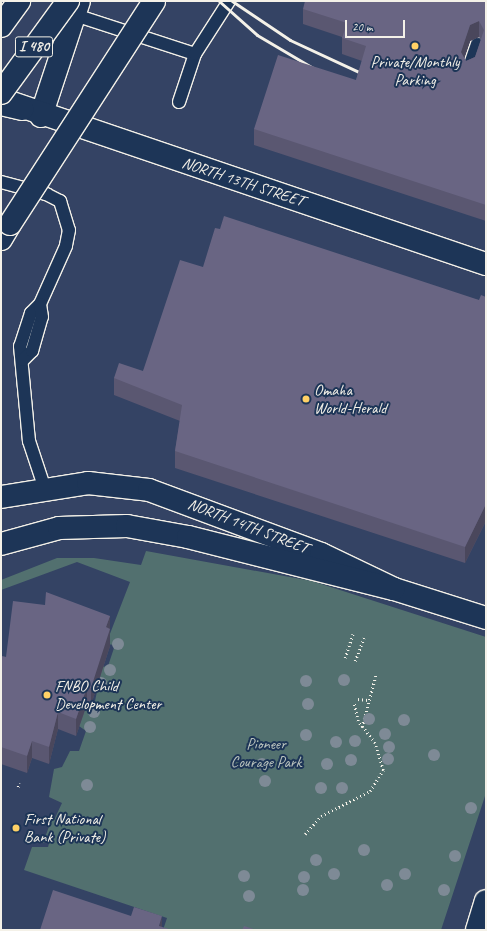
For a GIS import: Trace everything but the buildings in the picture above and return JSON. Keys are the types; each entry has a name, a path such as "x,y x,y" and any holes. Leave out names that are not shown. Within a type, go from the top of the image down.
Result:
{"main road":[{"name":"I 480","path":"1,26 19,1"},
{"path":"6,232 154,1"},
{"name":"I 480","path":"1,93 74,6"},
{"path":"1,104 32,112 74,6"},
{"name":"NORTH 13TH STREET","path":"1,99 32,112 486,264"},
{"name":"NORTH 14TH STREET","path":"1,497 45,489 103,483 148,490 308,548 394,589 486,618"},
{"path":"1,544 59,528 128,526 188,537 394,589"},
{"path":"477,930 486,901"}],"lane":[{"path":"179,102 195,54 229,1"},
{"path":"74,6 195,54"},
{"path":"468,70 477,44"},
{"path":"1,182 46,194 60,202 67,216 66,246 40,304 42,317 32,351 23,360 23,398 29,441 45,489"}],"path":[{"path":"345,658 352,634"},
{"path":"355,662 364,638"},
{"path":"362,728 368,700 376,674"},
{"path":"358,699 368,700"},
{"path":"305,834 321,816 357,799 378,781 383,770 375,743 362,728 354,703"},
{"path":"18,787 19,783"}],"green space":[{"name":"Pioneer Courage Park","path":"146,551 312,581 486,637 486,793 441,930 163,930 167,918 24,870 32,847 48,847 50,840 43,843 51,821 42,817 55,818 62,803 49,797 54,769 62,767 70,751 79,751 86,731 79,726 86,706 94,706 102,667 108,666 115,645 106,644 130,582 77,562 1,590 1,580 57,558 94,558 141,565"}],"railway":[{"path":"219,1 257,35 313,68"},
{"path":"232,1 290,40 363,74"}],"place":[{"name":"Private/Monthly Parking","path":"415,46"},
{"name":"Omaha World-Herald","path":"306,399"},
{"name":"FNBO Child Development Center","path":"47,695"},
{"name":"First National Bank (Private)","path":"16,828"}]}
